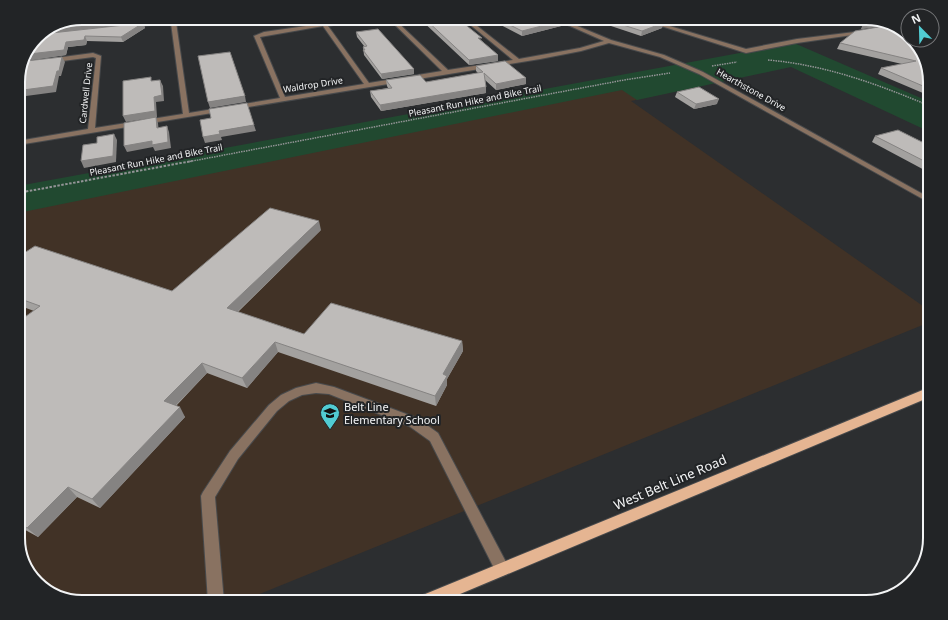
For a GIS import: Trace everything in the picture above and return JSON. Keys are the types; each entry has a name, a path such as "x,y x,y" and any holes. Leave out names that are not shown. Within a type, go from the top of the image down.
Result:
{"main road":[{"name":"West Belt Line Road","path":"440,595 923,395"}],"street":[{"path":"127,27 142,25"},
{"path":"174,25 186,115"},
{"path":"283,99 257,36 260,34 318,25"},
{"path":"326,25 367,85"},
{"path":"397,25 446,72"},
{"path":"473,25 517,60"},
{"name":"Hearthstone Drive","path":"571,25 609,41 662,56 693,69 923,197"},
{"path":"661,25 746,51 797,41 869,32"},
{"name":"Waldrop Drive","path":"25,142 581,49 609,41"},
{"name":"Cardwell Drive","path":"28,63 93,55 99,57 91,131"},
{"path":"215,595 208,496 234,455 272,408 285,398 295,393 316,388 330,390 413,422 434,437 502,569"}],"path":[{"name":"Pleasant Run Hike and Bike Trail","path":"25,192 616,81 742,61"},
{"path":"761,61 804,64 840,71 866,79 923,103"}],"shaded area":[{"name":"Belt Line Elementary School","path":"680,73 700,86 631,101 923,306 923,325 257,595 75,595 64,592 50,585 37,573 29,560 25,542 25,198"}],"green space":[{"path":"794,43 923,99 923,129 791,67 637,100 622,90 25,212 25,185"}],"building":[{"path":"125,25 140,25 121,37 85,36 84,40 66,42 64,50 33,54 42,42 54,33"},
{"path":"432,25 466,25 482,38 478,38 498,55 469,60"},
{"path":"510,25 545,25 522,31"},
{"path":"623,25 658,25 642,31"},
{"path":"880,27 891,31 900,36 900,48 912,48 913,50 922,71 923,86 881,68 916,61 840,43 855,31"},
{"path":"378,29 414,69 381,74 363,50 365,50 363,47 367,46 356,32"},
{"path":"230,52 245,96 208,102 198,56"},
{"path":"62,57 59,71 57,71 53,86 25,90 25,78 29,61"},
{"path":"505,61 526,78 496,84 484,73 486,87 380,105 370,91 392,88 386,80 420,75 426,82 483,72 476,66"},
{"path":"151,77 151,81 160,80 162,95 154,97 155,111 123,116 123,81"},
{"path":"699,87 719,99 696,104 677,92"},
{"path":"247,103 254,125 219,131 220,134 203,137 200,120 211,118 209,109"},
{"path":"156,117 157,128 167,126 168,142 152,145 152,141 124,146 124,123"},
{"path":"898,130 923,142 923,160 875,136"},
{"path":"114,134 113,156 81,161 83,145 97,143 97,137"},
{"path":"270,208 319,221 227,308 304,334 331,303 462,341 443,374 447,376 435,396 275,342 242,378 202,363 164,401 180,407 92,499 68,487 27,528 25,527 25,317 40,306 25,301 25,252 35,246 172,291"}],"place":[{"name":"Belt Line Elementary School","path":"330,430"}]}
